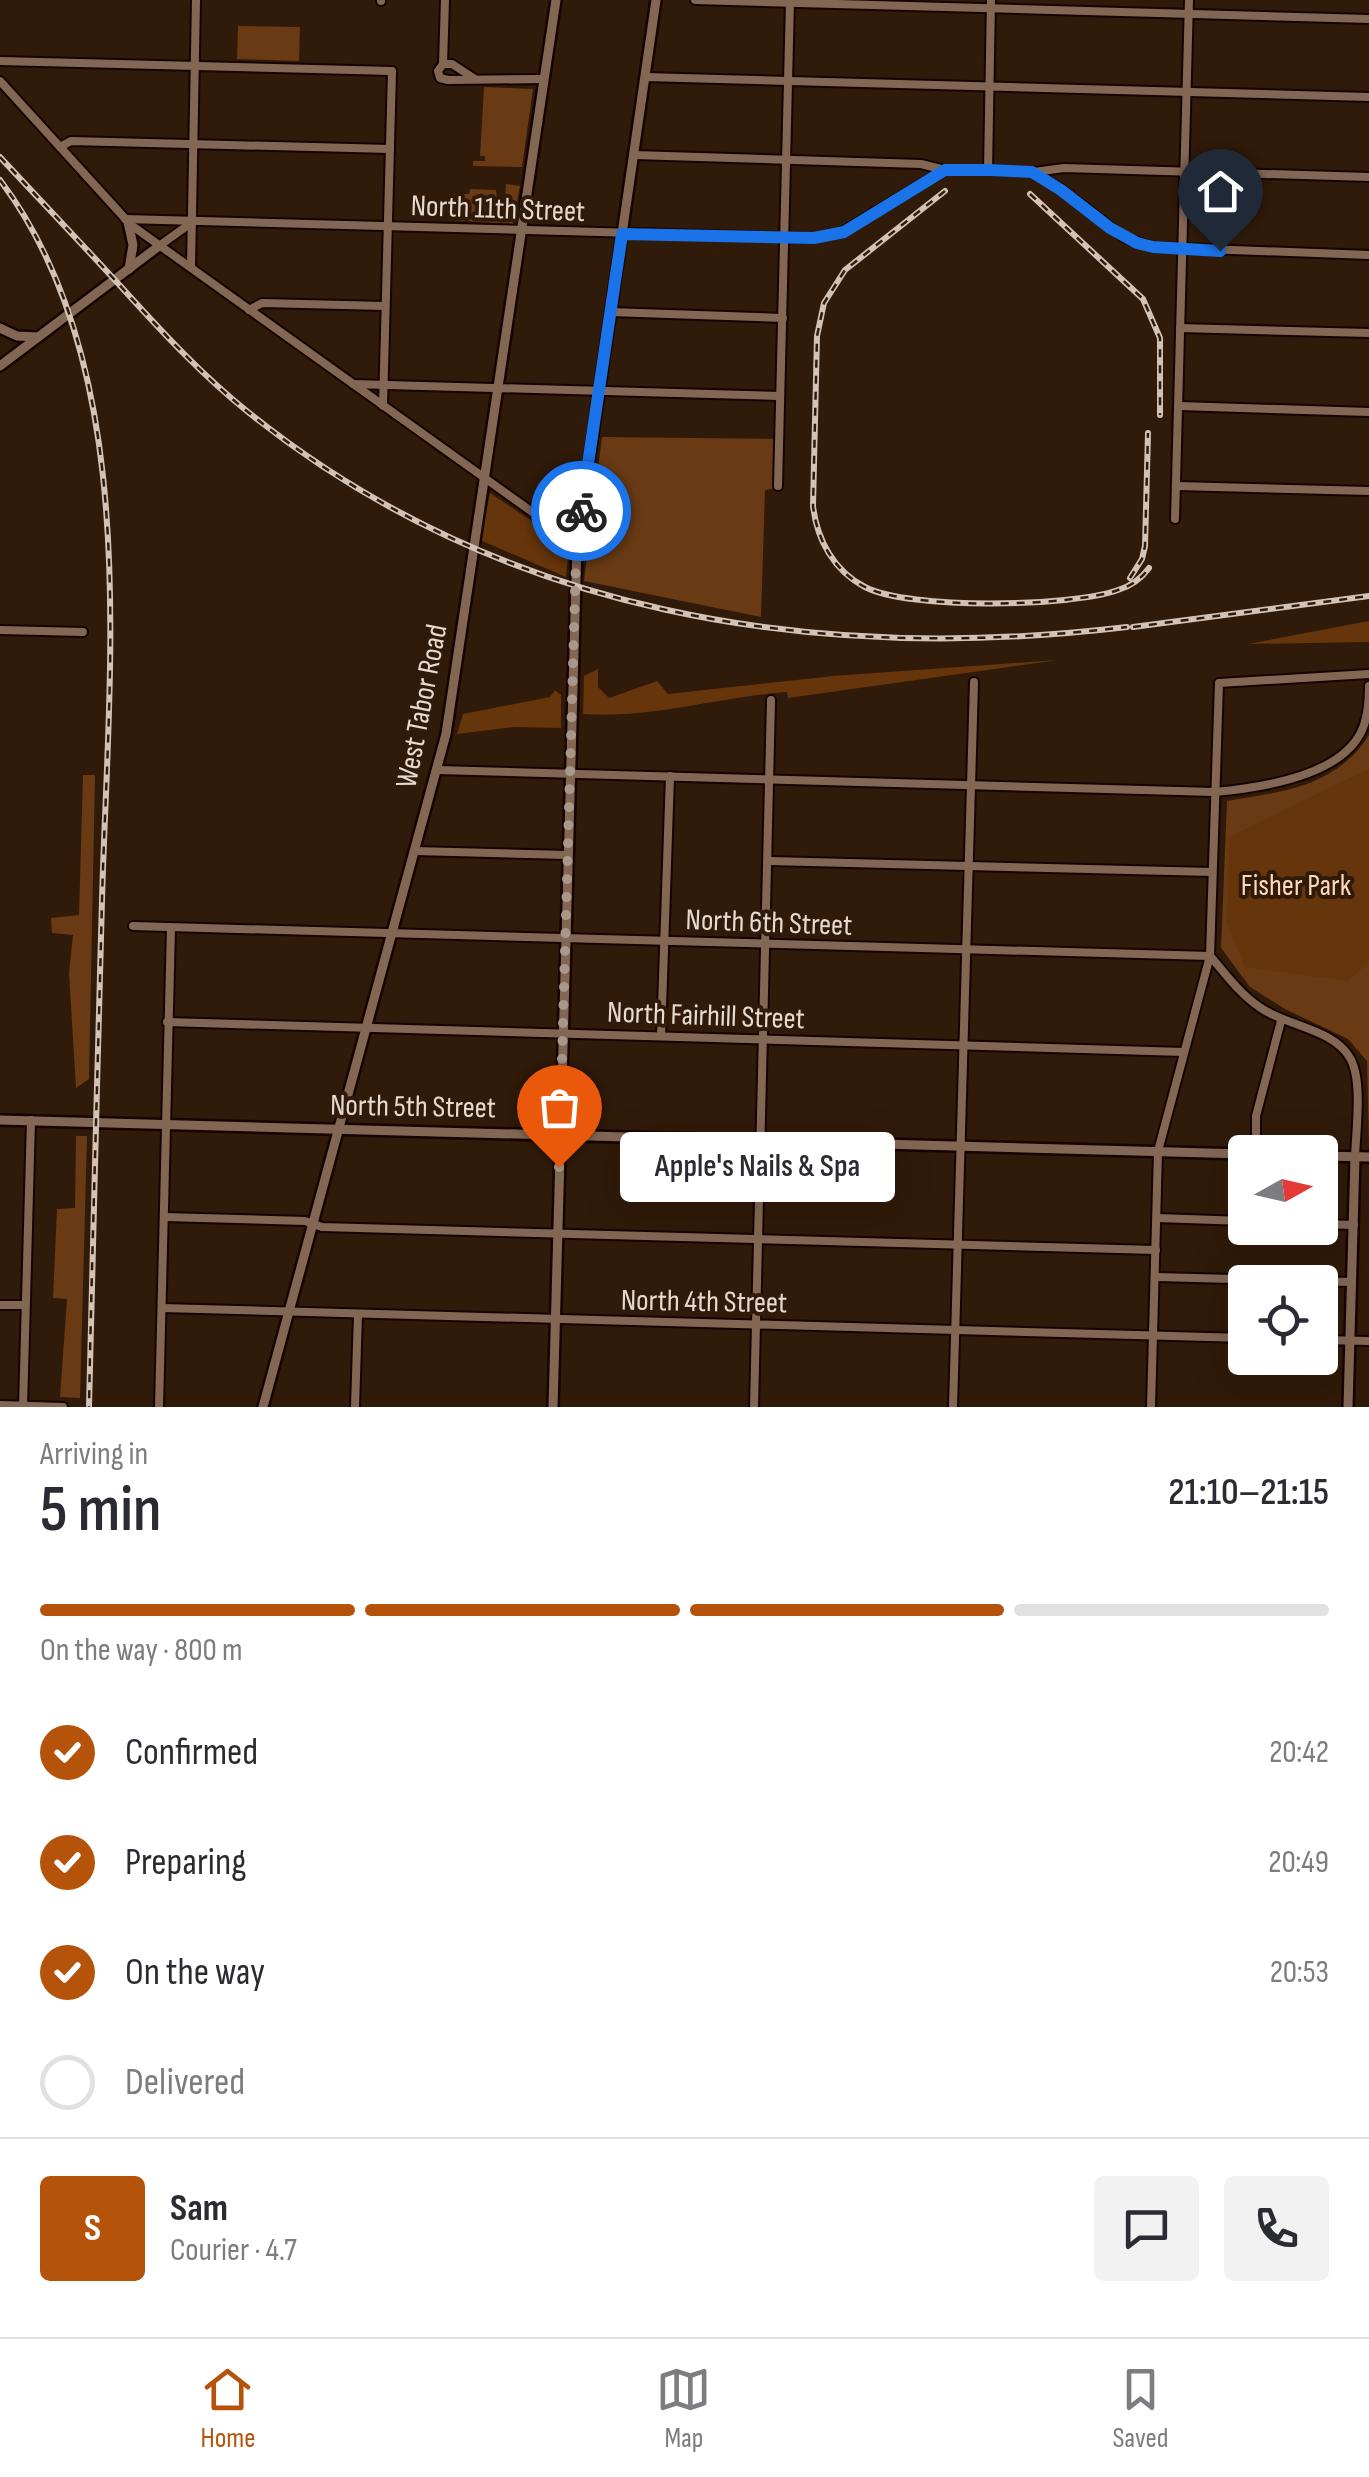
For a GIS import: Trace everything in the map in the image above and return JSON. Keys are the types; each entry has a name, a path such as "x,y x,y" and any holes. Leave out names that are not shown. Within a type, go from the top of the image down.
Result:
{"street":[{"path":"190,267 196,0"},
{"path":"444,0 443,64 438,71 442,80 544,79"},
{"name":"West Tabor Road","path":"263,1407 446,734 556,0"},
{"path":"554,1407 576,544 656,0"},
{"path":"695,0 991,4 1369,19"},
{"path":"1176,519 1188,0"},
{"path":"778,486 790,1"},
{"path":"988,170 991,4"},
{"path":"0,61 392,71 383,406"},
{"path":"443,64 452,64 476,79"},
{"path":"645,77 1369,97"},
{"path":"0,81 126,220 576,544"},
{"path":"60,147 71,141 390,149"},
{"path":"634,155 921,164 945,170 1032,172 1064,168 1369,177"},
{"name":"North 11th Street","path":"126,220 814,238 844,232 945,170"},
{"path":"1032,172 1126,238 1153,247 1369,255"},
{"path":"126,220 133,245 128,270"},
{"path":"0,366 191,223"},
{"path":"250,310 262,304 385,306"},
{"path":"610,312 782,318"},
{"path":"0,328 17,336 38,338"},
{"path":"1180,328 1369,333"},
{"path":"353,384 780,396"},
{"path":"1179,406 1369,412"},
{"path":"1176,486 1369,491"},
{"path":"0,630 83,632"},
{"path":"1151,1407 1158,1151 1210,956 1219,683 1369,674"},
{"path":"953,1407 974,682"},
{"path":"437,770 1214,792 1282,782 1347,750 1364,728 1369,686"},
{"path":"754,1407 770,700"},
{"path":"660,1036 670,776"},
{"path":"415,852 568,855"},
{"path":"769,861 1212,872"},
{"name":"North 6th Street","path":"133,926 1210,956"},
{"path":"159,1407 171,928"},
{"path":"1210,956 1249,999 1281,1021 1332,1039 1350,1055 1356,1074 1348,1407"},
{"path":"1256,1135 1256,1116 1281,1021"},
{"name":"North Fairhill Street","path":"167,1022 1184,1052"},
{"name":"North 5th Street","path":"0,1120 1228,1153"},
{"path":"23,1406 31,1120"},
{"path":"1338,1157 1369,1157"},
{"path":"164,1217 312,1223 322,1227 1156,1250"},
{"path":"1157,1218 1228,1220"},
{"path":"1338,1225 1354,1225"},
{"path":"1156,1277 1352,1282"},
{"path":"0,1305 25,1306"},
{"name":"North 4th Street","path":"162,1308 1228,1338"},
{"path":"355,1407 358,1315"},
{"path":"1338,1340 1369,1341"},
{"path":"0,1405 63,1407"}],"green space":[{"path":"238,26 300,27 299,61 237,59"},
{"path":"484,87 533,89 522,167 473,166 473,161 485,161 485,156 480,156"},
{"path":"506,184 520,186 513,224 449,220 449,194 469,194 470,189 496,190 497,198 505,198"},
{"path":"602,437 777,439 776,488 765,490 761,617 584,581"},
{"path":"490,493 569,546 566,577 480,540"},
{"path":"1369,621 1369,642 1248,644"},
{"path":"1058,660 788,698 787,692 659,711 583,714 584,676 598,669 598,687 609,698 657,681 668,694 833,676"},
{"path":"555,690 561,695 561,728 515,727 457,734 463,714 550,697"},
{"name":"Fisher Park","path":"1369,735 1369,1147 1367,1061 1348,1039 1285,1009 1250,987 1221,948 1227,801 1287,790 1324,776 1341,766"},
{"name":"Fisher Park","path":"1369,769 1369,962 1348,981 1245,967 1227,923 1229,837"},
{"path":"83,775 95,775 89,1079 76,1088 69,973 73,935 52,933 51,918 79,915"},
{"path":"76,1136 87,1136 80,1398 60,1397 67,1299 53,1298 57,1209 75,1208"}],"railway":[{"path":"0,157 168,338 231,398 346,481 448,536 555,579 665,610 778,629 893,638 1009,637 1127,627"},
{"path":"0,180 46,256 78,341 97,431 107,526 109,718 89,1407"},
{"path":"945,191 845,270 824,303 817,336 813,506 818,531 829,553 844,572 865,587 916,600 952,603 1029,603 1095,596 1127,586 1149,568"},
{"path":"1030,194 1143,299 1160,338 1160,415"},
{"path":"1130,578 1145,546 1148,433"},
{"path":"1133,627 1369,596"}],"way so far":[{"path":"559,1167 576,544 581,511"}],"place":[{"name":"Apple's Nails & Spa","path":"559,1167"}],"route":[{"path":"581,511 622,234 814,238 844,232 945,170 988,170 1032,172 1137,243 1220,251"}]}
